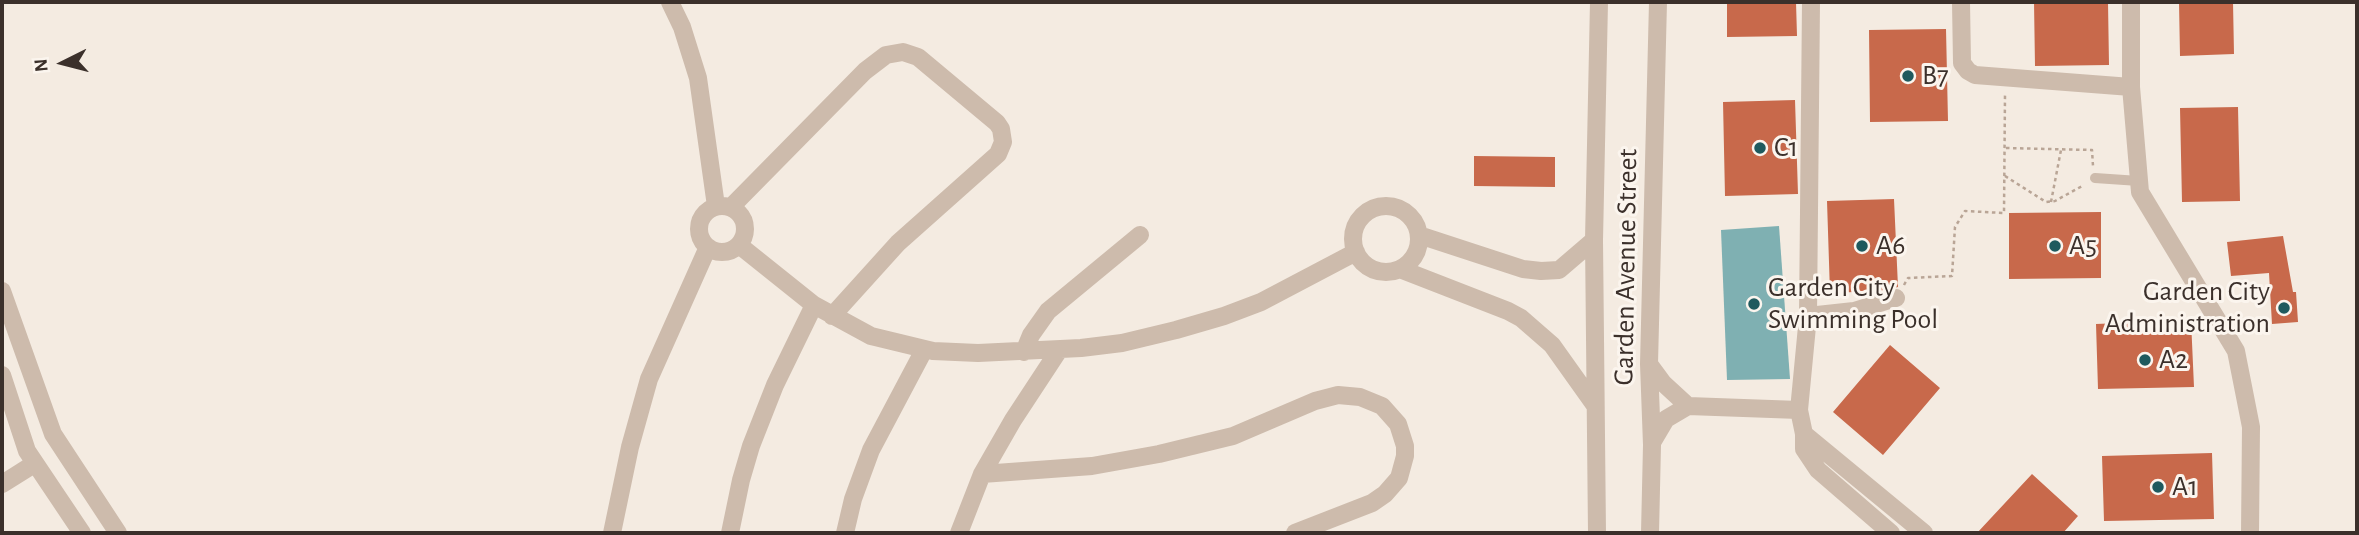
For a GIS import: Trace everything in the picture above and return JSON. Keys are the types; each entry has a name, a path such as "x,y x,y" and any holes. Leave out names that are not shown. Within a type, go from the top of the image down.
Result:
{"street":[{"path":"671,2 698,78 724,207"},
{"name":"Garden Avenue Street","path":"1597,533 1594,240 1599,2"},
{"name":"Garden Avenue Street","path":"1650,533 1652,445 1649,364 1658,2"},
{"path":"1811,2 1808,316 1799,410 1804,449 1818,470 1891,533"},
{"path":"1961,2 1962,63 1975,75 2131,87"},
{"path":"2131,2 2131,87 2140,192 2236,351 2251,427 2250,533"},
{"path":"724,207 742,216 745,231 739,245 726,252 718,252 700,239 699,223 707,210 724,207 865,71 886,55 903,52 918,57 997,123 1003,142 998,154 906,235 832,316"},
{"path":"1388,206 1409,215 1416,224 1419,235 1419,246 1415,255 1409,264 1400,269 1380,271 1370,268 1356,252 1354,242 1354,231 1359,220 1377,207 1388,206"},
{"path":"1024,352 1031,335 1048,311 1140,235"},
{"path":"1419,235 1523,269 1541,271 1559,270 1594,240"},
{"path":"739,245 814,305 871,336 923,349 978,353 1059,350 1122,343 1224,316 1271,297 1356,252"},
{"path":"612,533 630,447 649,379 708,247"},
{"path":"1400,269 1521,318 1552,345 1594,405"},
{"path":"2,291 53,434 118,533"},
{"path":"1808,316 1854,311 1896,298"},
{"path":"730,533 741,480 760,420 814,305"},
{"path":"845,533 853,499 871,450 923,349"},
{"path":"960,533 982,474 1013,420 1059,350"},
{"path":"1649,364 1663,383 1688,407"},
{"path":"2,374 34,464 82,533"},
{"path":"982,474 1092,466 1171,451 1233,436 1315,401 1338,395 1360,397 1382,406 1398,424 1405,446 1399,478 1385,494 1372,503 1295,533"},
{"path":"1652,445 1666,419 1688,407 1799,410"},
{"path":"1804,434 1924,533"},
{"path":"2,484 34,464"}],"lane":[{"path":"2094,179 2139,181"}],"path":[{"path":"1896,298 1908,278 1952,276 1955,228 1965,212 2004,213 2006,78"},
{"path":"2005,148 2092,150 2094,179 2046,202 2005,176"},
{"path":"2050,202 2061,149"}],"water":[{"name":"Garden City Swimming Pool","path":"1779,226 1790,379 1727,380 1721,230"}],"building":[{"path":"1727,2 1796,2 1797,36 1727,37"},
{"path":"2034,2 2108,2 2109,65 2035,66"},
{"path":"2179,2 2233,2 2234,54 2180,56"},
{"name":"B7","path":"1946,29 1948,121 1870,122 1869,30"},
{"name":"C1","path":"1795,100 1798,194 1725,196 1723,102"},
{"path":"2238,107 2240,201 2182,202 2180,108"},
{"path":"1474,156 1555,157 1555,187 1474,186"},
{"name":"A6","path":"1894,199 1898,287 1880,291 1830,293 1827,201"},
{"name":"A5","path":"2101,212 2101,278 2009,279 2009,213"},
{"path":"2283,236 2293,292 2296,292 2298,322 2272,324 2269,273 2231,276 2227,242"},
{"name":"A2","path":"2191,320 2194,387 2098,389 2096,324"},
{"path":"1890,345 1940,388 1883,455 1833,412"},
{"name":"A1","path":"2212,453 2214,519 2104,521 2102,456"},
{"path":"2032,474 2078,516 2063,533 1977,533"}],"place":[{"name":"B7","path":"1908,76"},
{"name":"C1","path":"1760,148"},
{"name":"A6","path":"1862,246"},
{"name":"A5","path":"2055,246"},
{"name":"Garden City Swimming Pool","path":"1754,304"},
{"name":"Garden City Administration","path":"2284,308"},
{"name":"A2","path":"2145,360"},
{"name":"A1","path":"2158,487"}]}
